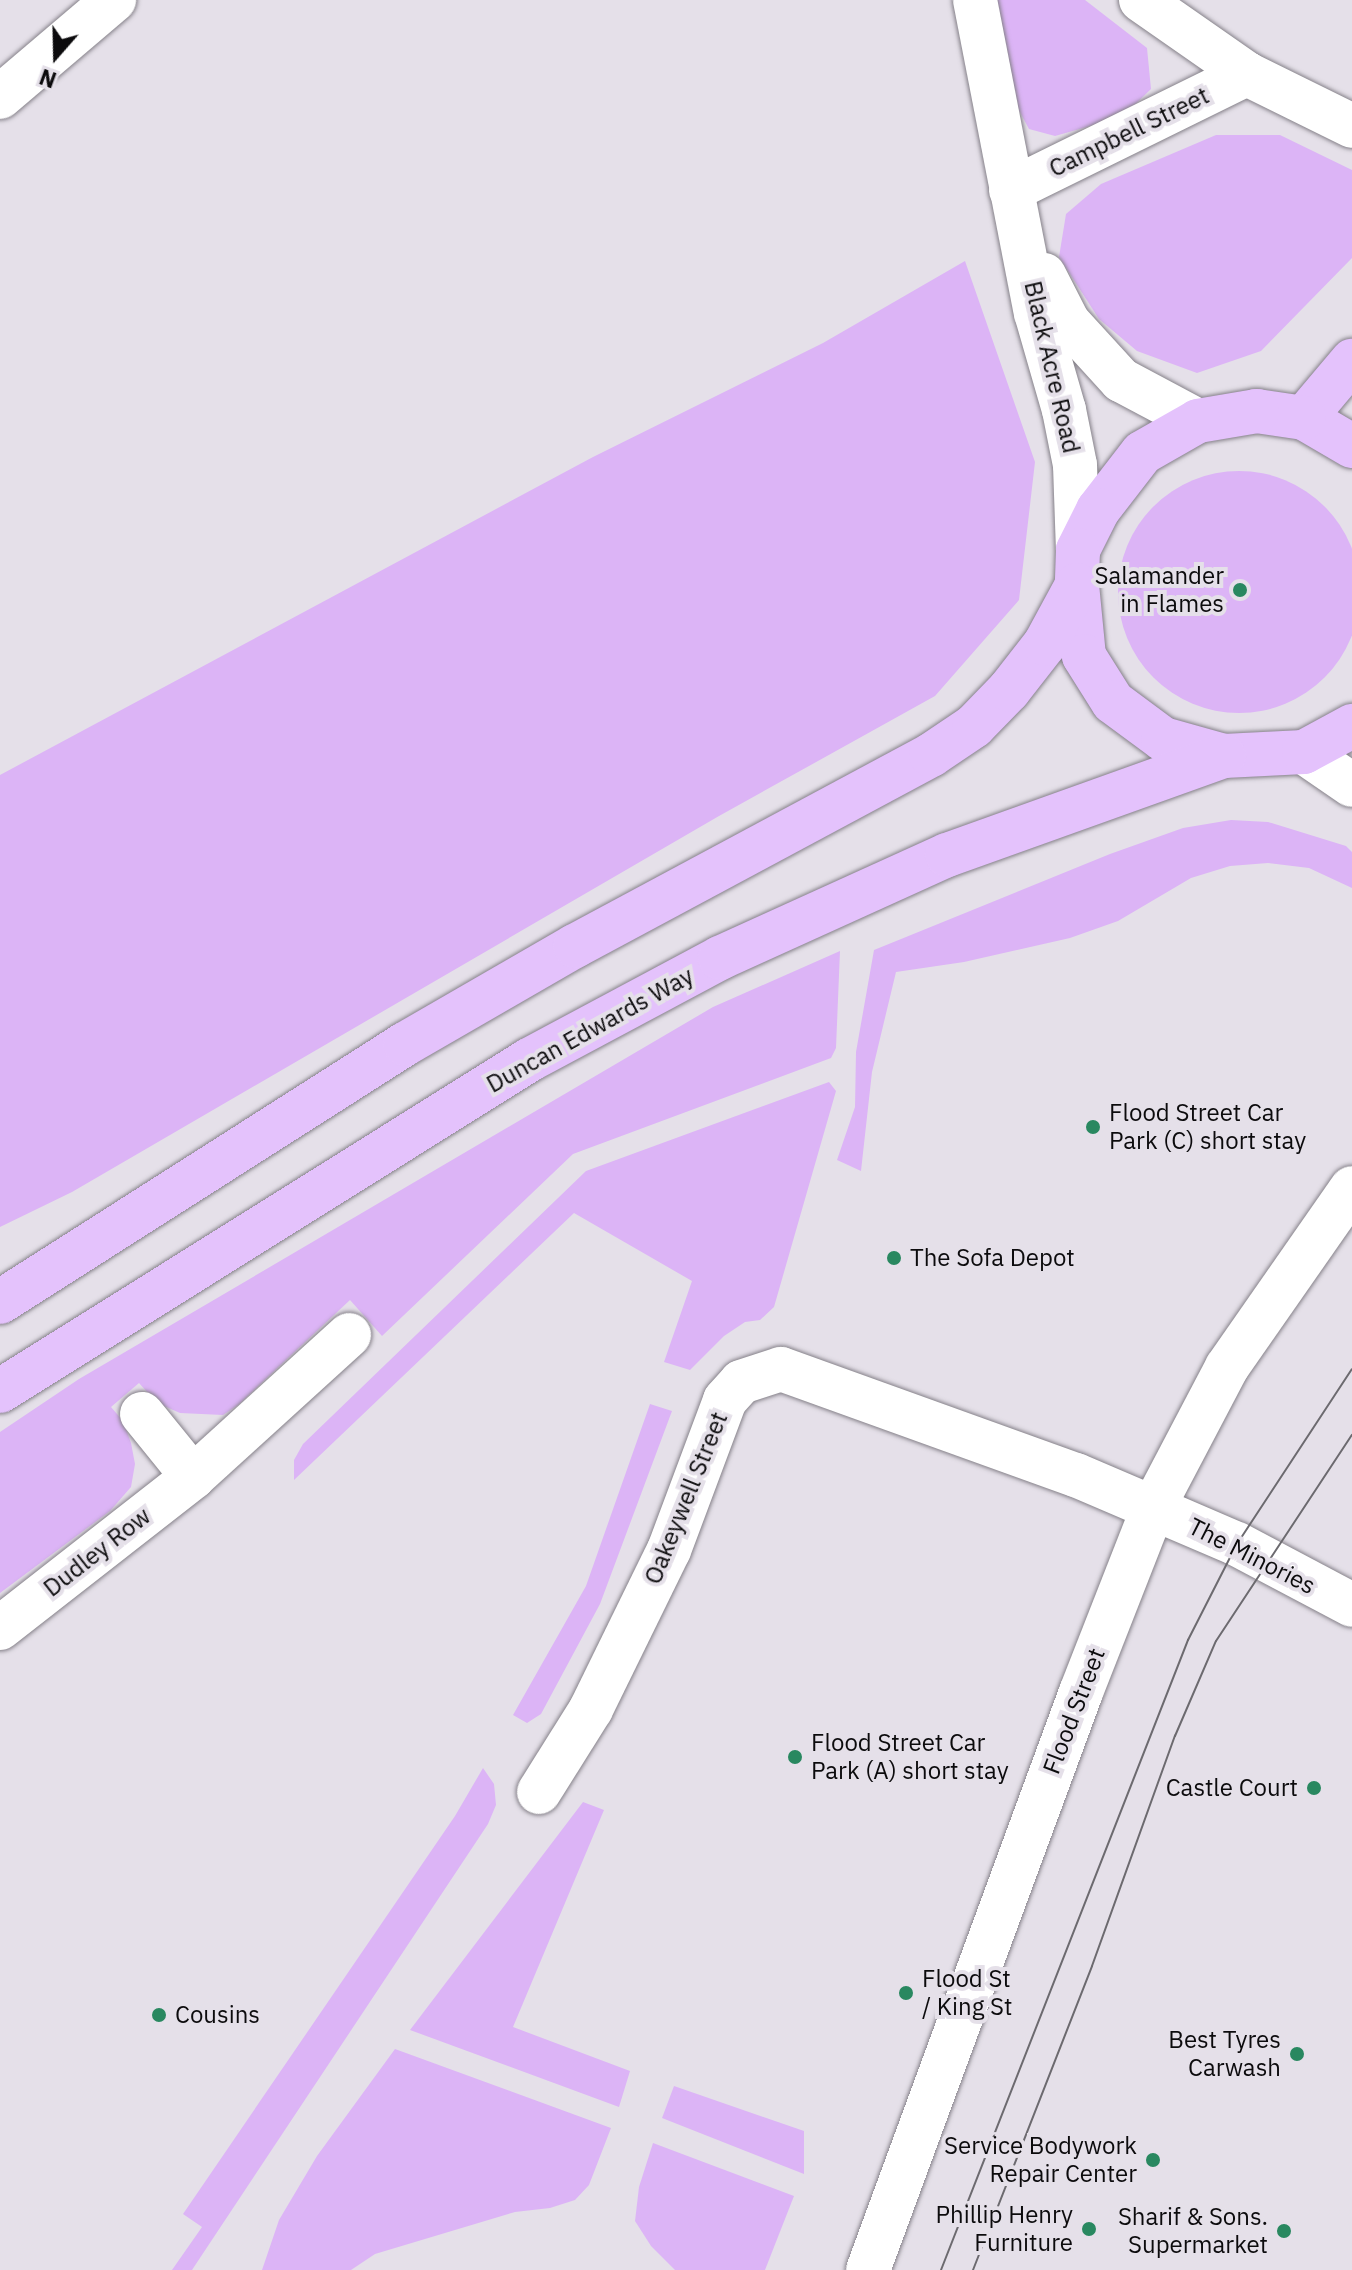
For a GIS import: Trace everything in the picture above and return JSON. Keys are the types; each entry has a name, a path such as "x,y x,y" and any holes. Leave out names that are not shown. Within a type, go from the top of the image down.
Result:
{"highway":[{"path":"1304,418 1352,361"},
{"path":"0,1302 405,1044 575,946 931,755 974,726 1009,690 1045,644 1098,510 1142,453 1198,421 1257,411 1304,418 1352,446"},
{"path":"1077,567 1084,656 1113,702 1163,739 1224,756 1304,752 1352,726"},
{"name":"Duncan Edwards Way","path":"0,1391 529,1060 720,958 947,855 1224,756"}],"street":[{"path":"0,97 114,0"},
{"name":"Black Acre Road","path":"975,0 1011,190 1023,233 1036,313 1064,410 1075,465 1077,567"},
{"path":"1141,0 1247,74 1352,126"},
{"name":"Campbell Street","path":"1011,190 1247,74"},
{"name":"Black Acre Road","path":"1023,233 1068,322 1089,346 1121,380 1198,421"},
{"path":"1304,752 1352,785"},
{"name":"Flood Street","path":"868,2270 1081,1692 1153,1508 1227,1367 1352,1188"},
{"name":"Dudley Row","path":"0,1628 193,1477 349,1335"},
{"name":"Oakeywell Street","path":"539,1792 591,1709 669,1550 725,1400 741,1382 781,1369 1076,1475 1153,1508"},
{"path":"142,1414 193,1477"},
{"name":"The Minories","path":"1153,1508 1237,1544 1352,1605"}],"shaded area":[{"path":"992,0 1085,0 1147,48 1151,89 1122,117 1055,136 1029,129 1015,103"},
{"path":"1216,135 1280,135 1352,170 1352,258 1261,351 1197,373 1137,351 1099,319 1059,257 1066,214 1101,184"},
{"path":"965,261 1035,462 1019,600 935,696 719,816 72,1192 0,1227 0,775 593,457 823,343"},
{"path":"1239,471 1263,473 1285,480 1325,506 1351,546 1358,568 1358,616 1351,638 1325,678 1285,704 1263,711 1239,713 1215,711 1193,704 1153,678 1127,638 1120,616 1118,592 1120,568 1127,546 1153,506 1193,480 1215,473"},
{"path":"1231,820 1268,822 1346,846 1352,852 1352,888 1309,868 1268,863 1230,866 1191,878 1118,921 1070,938 964,962 896,972 872,1072 861,1171 837,1160 855,1107 856,1052 874,950 1110,854 1183,828"},
{"path":"840,951 836,1048 831,1058 573,1154 382,1336 350,1300 238,1405 223,1415 180,1413 157,1403 139,1383 111,1407 123,1421 131,1443 135,1464 131,1487 110,1511 0,1593 0,1432 79,1379 713,1007"},
{"path":"829,1082 836,1091 774,1307 760,1320 745,1322 724,1336 690,1370 664,1362 692,1281 574,1213 294,1480 294,1460 303,1444 586,1171"},
{"path":"650,1404 672,1411 600,1604 541,1714 527,1723 513,1715 586,1586"},
{"path":"483,1768 494,1784 496,1805 488,1824 192,2270 172,2270 202,2227 183,2214 455,1816"},
{"path":"583,1802 604,1810 513,2027 630,2071 619,2107 410,2030"},
{"path":"395,2049 611,2128 589,2185 575,2200 550,2208 515,2212 375,2254 351,2270 262,2270 279,2220 317,2156"},
{"path":"674,2086 804,2131 804,2174 662,2118"},
{"path":"653,2143 794,2196 765,2270 675,2270 651,2246 635,2221 639,2187"}],"tram line":[{"path":"941,2270 1188,1640 1237,1544 1352,1369"},
{"path":"973,2270 1092,1966 1175,1736 1216,1641 1352,1435"}],"place":[{"name":"Salamander in Flames","path":"1240,590"},
{"name":"Flood Street Car Park (C) short stay","path":"1093,1127"},
{"name":"The Sofa Depot","path":"894,1258"},
{"name":"Flood Street Car Park (A) short stay","path":"795,1757"},
{"name":"Castle Court","path":"1314,1788"},
{"name":"Flood St / King St","path":"906,1993"},
{"name":"Cousins","path":"159,2015"},
{"name":"Best Tyres Carwash","path":"1297,2054"},
{"name":"Service Bodywork Repair Center","path":"1153,2160"},
{"name":"Phillip Henry Furniture","path":"1089,2229"},
{"name":"Sharif & Sons. Supermarket","path":"1284,2231"}]}
